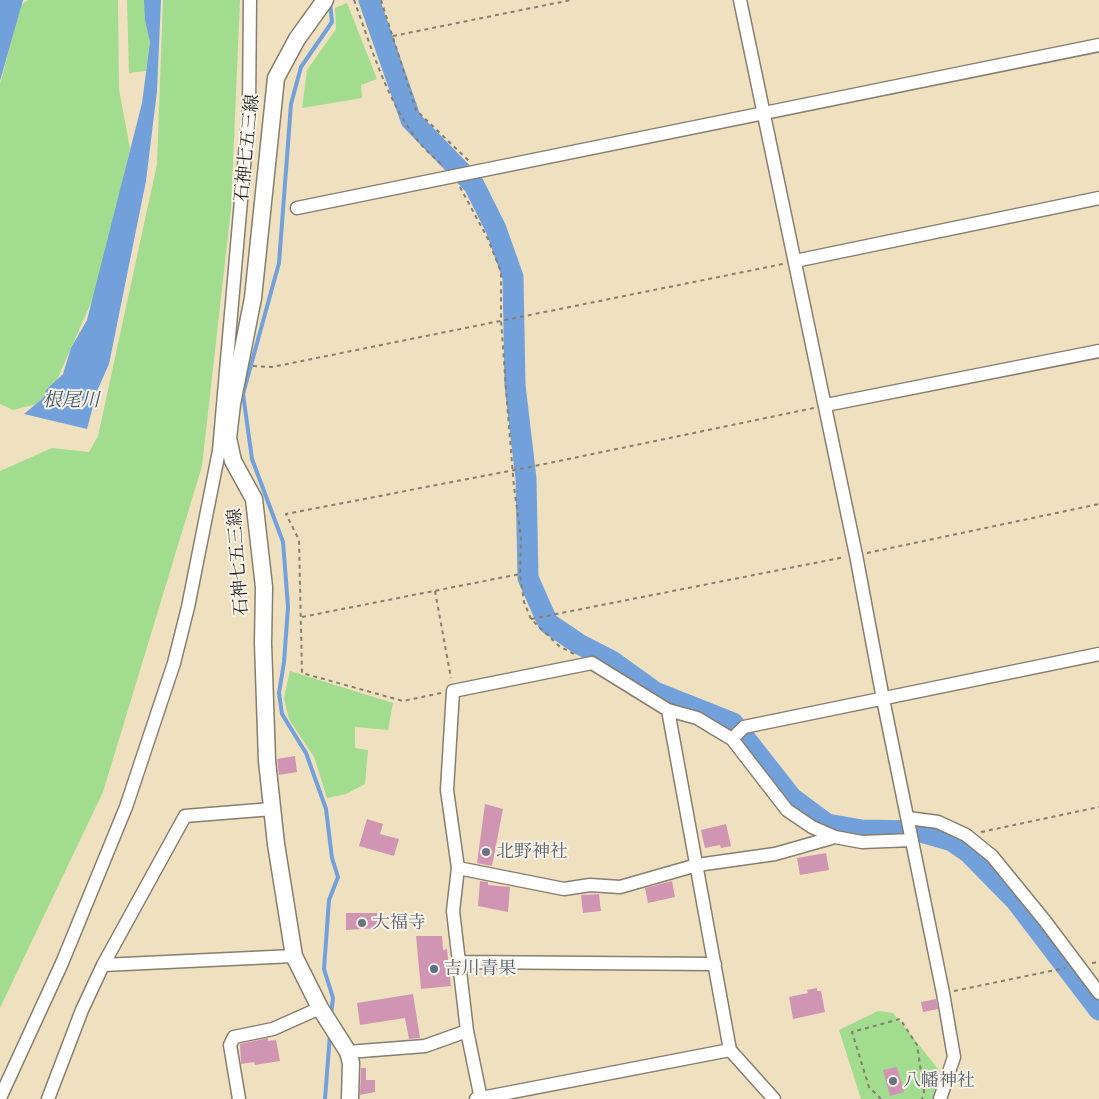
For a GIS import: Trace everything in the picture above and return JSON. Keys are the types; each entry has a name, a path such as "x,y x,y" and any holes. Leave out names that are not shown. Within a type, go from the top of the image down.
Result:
{"main road":[{"name":"石神七五三線","path":"324,0 297,40 276,78 253,298 232,404 228,438 233,461 254,499 264,587 263,643 267,761 272,809 294,956 320,1008 348,1052 351,1063 350,1099"}],"street":[{"path":"0,1098 62,964 126,807 174,663 188,607 219,451 249,109 250,0"},
{"path":"740,0 826,405 943,993 954,1057 940,1099"},
{"path":"297,208 1099,45"},
{"path":"795,262 1099,198"},
{"path":"826,405 1099,351"},
{"path":"733,738 744,727 1099,654"},
{"path":"730,1050 479,1099 467,1031 453,911 458,868 447,790 453,691 592,663 668,710 697,718 733,738 787,810 812,827 835,837 862,842 912,840"},
{"path":"668,710 730,1050 774,1099"},
{"path":"48,1099 82,1010 103,965 185,816 272,809"},
{"path":"908,818 938,822 966,835 992,856 1045,920 1099,993"},
{"path":"458,868 564,889 590,885 620,887 696,866 775,854 835,837"},
{"path":"103,965 294,956"},
{"path":"459,962 715,964"},
{"path":"239,1099 230,1045 234,1037 273,1029 320,1008"},
{"path":"348,1052 425,1046 467,1031"}],"path":[{"path":"354,0 377,68 392,99 419,142 454,176 488,239 501,272 501,320 513,470 521,538 520,574 524,602 531,619 559,646 592,663"},
{"path":"380,0 416,110 479,171"},
{"path":"393,36 571,0"},
{"path":"240,366 272,367 795,262"},
{"path":"435,590 453,691 403,701 302,673 299,540 286,514 513,470 826,405"},
{"path":"531,619 856,555 1099,504"},
{"path":"302,617 520,574"},
{"path":"966,835 1099,807"},
{"path":"943,993 1062,969"},
{"path":"881,1099 869,1087 852,1032 900,1019 917,1045 924,1092 922,1099"}],"green space":[{"path":"28,0 118,0 119,89 130,149 95,294 56,382 37,404 13,410 0,404 0,84 21,5"},
{"path":"127,0 146,0 150,42 146,71 129,73"},
{"path":"163,0 240,0 231,209 202,466 103,792 0,1008 0,471 52,448 89,452 98,436 157,164"},
{"path":"347,3 377,79 361,85 362,98 302,108 307,70 336,29 335,8"},
{"path":"290,671 393,703 388,730 355,727 355,748 368,750 365,784 346,794 327,798 314,757 289,719 284,698"},
{"path":"878,1011 893,1013 943,1075 933,1099 861,1099 839,1030"}],"water":[{"path":"0,0 23,0 0,81"},
{"name":"根尾川","path":"144,0 161,0 157,91 146,181 109,364 97,391 87,429 24,414 43,398 46,390 63,374 71,348 87,320 142,103 150,42 145,20"}],"building":[{"path":"295,756 297,772 279,775 277,759"},
{"name":"北野神社","path":"485,804 503,809 492,866 477,863"},
{"path":"367,819 383,824 380,834 399,839 394,856 359,846"},
{"path":"726,824 731,846 721,848 720,845 705,848 701,830"},
{"path":"826,853 829,870 800,875 797,858"},
{"path":"480,881 488,882 488,885 510,887 508,912 478,906"},
{"path":"672,881 675,897 648,903 645,888"},
{"path":"599,894 601,911 583,913 581,895"},
{"name":"大福寺","path":"346,913 377,913 378,928 346,930"},
{"name":"吉川青果","path":"416,936 442,936 443,950 447,949 451,986 421,989"},
{"path":"817,988 817,991 821,991 825,1012 793,1019 789,997 808,993 807,990"},
{"path":"413,994 420,1038 409,1039 405,1018 360,1025 357,1003"},
{"path":"936,999 938,1009 923,1012 921,1002"},
{"path":"268,1038 268,1041 276,1040 280,1061 255,1065 254,1062 241,1064 240,1044"},
{"name":"八幡神社","path":"897,1067 904,1092 890,1096 883,1070"},
{"path":"361,1068 366,1068 366,1080 375,1080 375,1092 360,1095"}],"waterway":[{"path":"369,0 411,120 474,185 496,229 513,277 515,385 526,479 528,578 548,623 579,644 612,661 655,692 733,723 792,798 827,824 862,830 917,831 952,841 968,852 1016,901 1099,1010"},
{"path":"330,2 332,22 301,67 291,104 279,263 243,394 252,459 283,542 288,607 284,662 279,693 282,714 306,753 326,809 332,858 338,877 329,900 324,969 333,998 331,1015"},
{"path":"325,1099 330,1034"}],"place":[{"name":"北野神社","path":"486,852"},
{"name":"大福寺","path":"362,923"},
{"name":"吉川青果","path":"434,969"},
{"name":"八幡神社","path":"893,1081"}]}
